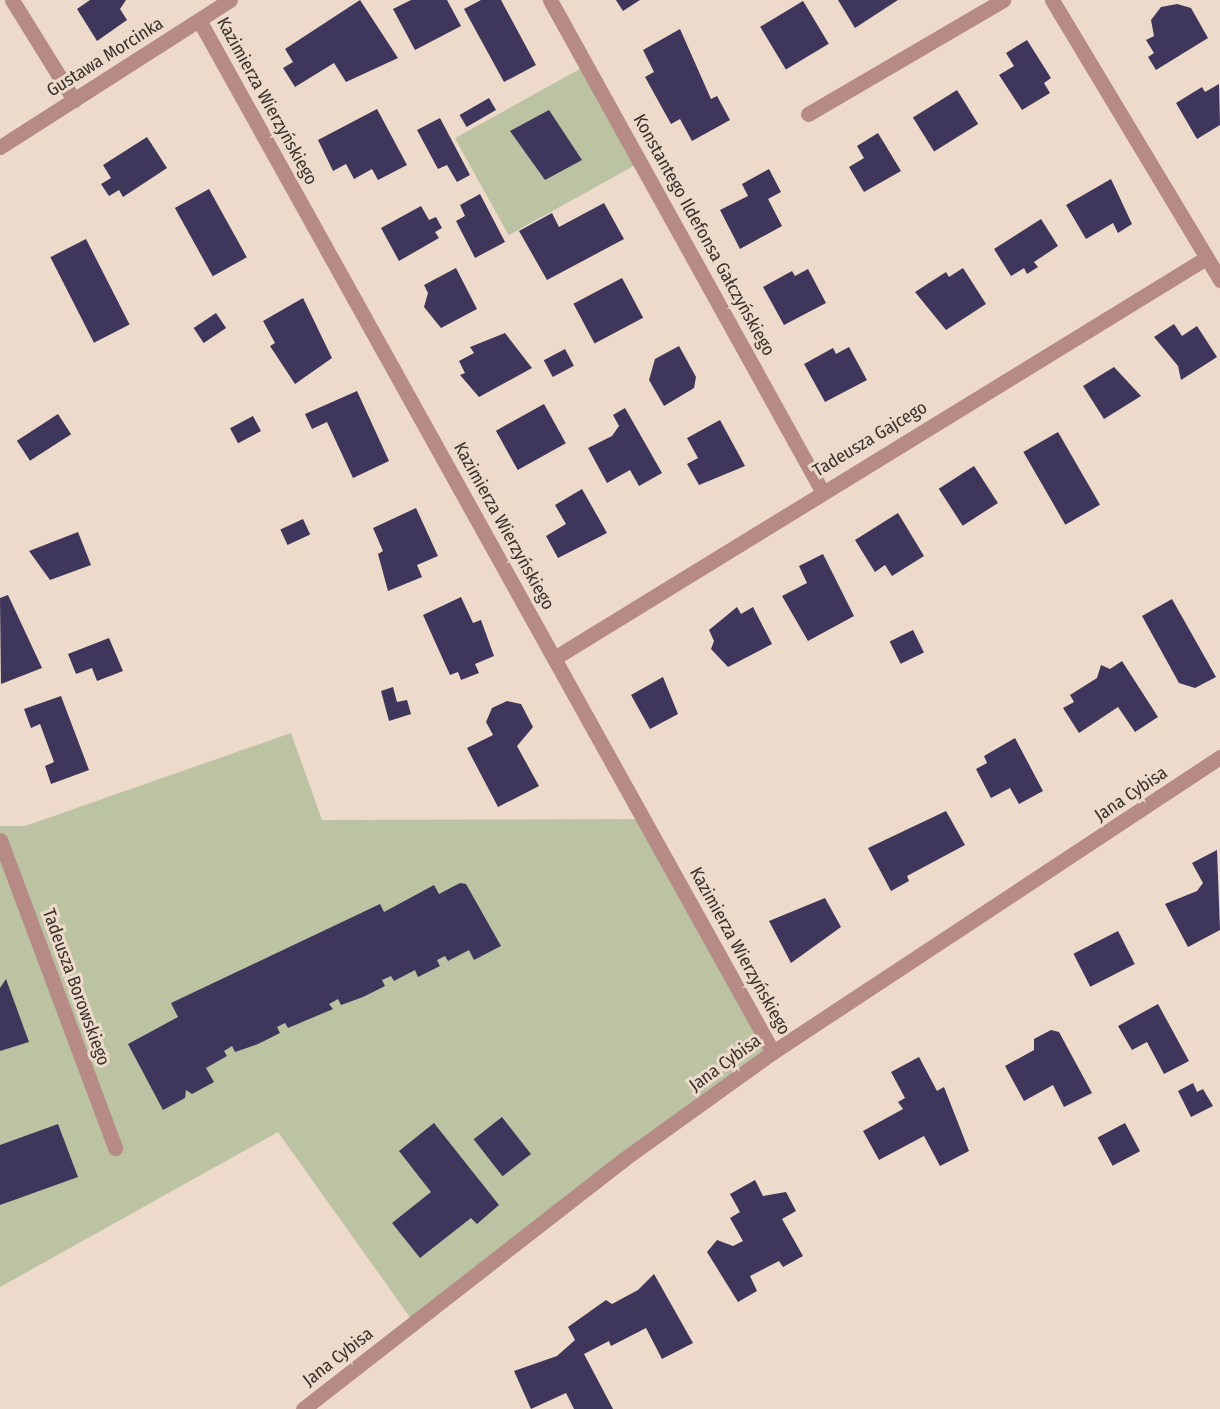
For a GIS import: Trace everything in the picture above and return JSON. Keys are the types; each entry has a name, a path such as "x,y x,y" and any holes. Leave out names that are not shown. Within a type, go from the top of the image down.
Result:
{"street":[{"path":"12,0 74,100"},
{"name":"Gustawa Morcinka","path":"0,147 230,0"},
{"name":"Konstantego Ildefonsa Gałczyńskiego","path":"550,0 822,490"},
{"path":"808,114 1003,0"},
{"path":"1052,0 1220,280"},
{"name":"Kazimierza Wierzyńskiego","path":"199,20 556,657 773,1052"},
{"name":"Tadeusza Gajcego","path":"556,657 822,490 1206,258"},
{"name":"Jana Cybisa","path":"303,1409 624,1159 773,1052 1220,757"},
{"name":"Tadeusza Borowskiego","path":"0,840 115,1149"}],"green space":[{"path":"587,65 641,162 509,235 455,138"},
{"path":"291,733 322,820 645,819 773,1052 414,1323 278,1132 0,1287 0,826 25,826"}],"building":[{"path":"90,0 126,0 120,9 127,20 97,41 77,9"},
{"path":"360,0 398,58 346,82 334,63 295,87 283,68 293,62 285,49"},
{"path":"411,0 447,0 461,26 415,50 393,9"},
{"path":"481,0 501,0 536,65 504,82 464,9"},
{"path":"616,0 640,0 623,11"},
{"path":"838,0 898,0 855,28"},
{"path":"803,1 829,44 786,70 760,27"},
{"path":"1177,4 1191,8 1208,38 1156,70 1148,57 1154,53 1146,40 1154,36 1151,20 1161,7"},
{"path":"680,29 711,99 717,96 730,120 692,141 680,119 671,124 645,77 654,72 643,50"},
{"path":"1027,40 1051,78 1044,83 1050,93 1022,110 999,75 1014,66 1006,53"},
{"path":"1219,84 1220,125 1197,139 1176,103 1202,87 1205,92"},
{"path":"957,90 978,124 934,151 913,118"},
{"path":"489,98 496,110 467,127 460,115"},
{"path":"377,109 407,165 378,180 372,169 354,179 346,164 333,171 318,140"},
{"path":"549,110 582,160 545,180 510,131"},
{"path":"440,118 470,175 457,182 447,165 438,169 417,130"},
{"path":"878,133 901,171 864,192 849,167 864,158 857,146"},
{"path":"147,137 167,168 123,197 119,190 109,196 101,184 111,178 103,165"},
{"path":"769,169 781,192 768,199 782,226 740,249 720,210 748,196 742,184"},
{"path":"1111,179 1132,224 1118,233 1113,223 1086,239 1066,205"},
{"path":"209,189 247,257 213,276 175,208"},
{"path":"480,194 505,242 475,258 456,221 465,216 460,205"},
{"path":"604,203 624,239 547,280 519,231 552,213 559,227"},
{"path":"421,206 429,220 436,217 442,228 435,232 439,238 399,261 381,228"},
{"path":"1041,219 1058,246 1034,262 1038,267 1027,274 1024,268 1011,276 994,249"},
{"path":"86,239 130,325 94,343 50,257"},
{"path":"456,268 477,309 441,328 424,307 428,293 424,285"},
{"path":"963,268 986,304 946,330 915,292 946,272 949,277"},
{"path":"808,269 826,303 784,325 763,287 792,271 795,276"},
{"path":"622,278 643,318 595,344 573,304"},
{"path":"303,298 332,358 295,384 270,346 275,343 263,321"},
{"path":"216,313 226,328 204,343 194,328"},
{"path":"1174,324 1182,336 1197,326 1217,357 1181,380 1178,366 1154,337"},
{"path":"505,333 532,368 479,397 460,375 465,373 459,361 474,353 470,347"},
{"path":"679,346 696,377 694,388 664,406 649,380 655,359"},
{"path":"849,347 867,380 825,402 804,364 833,348 836,354"},
{"path":"565,349 574,366 553,377 544,360"},
{"path":"1114,367 1141,396 1104,419 1083,386"},
{"path":"357,391 389,461 353,478 327,422 312,429 305,414"},
{"path":"544,404 566,443 518,470 496,431"},
{"path":"625,408 662,473 639,486 630,470 607,483 588,448 612,436 619,426 613,415"},
{"path":"58,414 71,434 30,461 17,441"},
{"path":"253,416 261,431 238,443 230,428"},
{"path":"720,420 745,466 699,485 687,464 698,458 687,438"},
{"path":"1058,432 1100,505 1065,525 1023,452"},
{"path":"974,466 998,503 963,526 939,489"},
{"path":"582,489 607,533 558,558 546,536 566,524 555,505"},
{"path":"416,508 438,556 417,565 422,577 388,591 378,554 383,551 373,528"},
{"path":"898,513 924,556 892,576 885,565 875,572 855,540"},
{"path":"303,519 310,534 288,545 280,530"},
{"path":"78,532 91,565 50,580 29,551"},
{"path":"823,554 854,616 808,641 782,596 807,583 799,566"},
{"path":"8,595 42,668 1,684 0,598"},
{"path":"461,597 473,623 481,620 494,656 475,664 479,673 461,680 458,672 450,675 423,615"},
{"path":"1172,599 1216,677 1195,688 1179,683 1142,616"},
{"path":"737,607 741,614 753,607 772,644 728,667 711,649 714,641 709,630"},
{"path":"913,630 924,652 901,664 890,641"},
{"path":"109,638 123,671 97,681 92,668 76,674 68,654"},
{"path":"1122,661 1158,717 1135,732 1118,707 1079,733 1063,708 1074,702 1070,695 1097,678 1101,665 1110,669"},
{"path":"663,677 678,714 650,729 631,695"},
{"path":"393,687 397,702 407,700 411,714 389,721 381,691"},
{"path":"61,696 89,770 51,784 45,766 54,762 40,724 31,728 24,709"},
{"path":"507,701 521,704 533,727 517,746 539,786 498,807 467,748 493,735 486,722 492,708"},
{"path":"1015,738 1043,791 1019,804 1010,788 991,798 976,769 987,763 984,756"},
{"path":"946,811 965,845 907,876 909,881 891,891 868,848"},
{"path":"1217,850 1220,930 1188,947 1165,904 1197,891 1203,883 1192,863"},
{"path":"460,883 466,884 501,946 474,960 469,950 448,961 445,956 437,960 440,966 418,977 415,970 394,981 391,976 382,980 385,986 363,997 341,1005 338,999 329,1004 333,1009 288,1028 285,1023 277,1027 280,1033 258,1044 235,1052 232,1046 224,1051 227,1056 206,1068 214,1082 192,1094 186,1090 185,1098 163,1110 128,1044 178,1017 171,1003 380,904 384,912 434,885 439,894"},
{"path":"825,898 841,927 791,963 769,921"},
{"path":"1118,931 1135,964 1090,987 1073,954"},
{"path":"6,979 29,1042 0,1051 0,988"},
{"path":"1158,1004 1189,1061 1164,1074 1147,1042 1132,1050 1118,1026"},
{"path":"1051,1030 1059,1032 1092,1093 1064,1107 1053,1085 1024,1101 1005,1066 1034,1050 1034,1039"},
{"path":"919,1057 937,1091 944,1087 969,1151 940,1166 924,1136 879,1160 863,1131 903,1109 898,1102 905,1098 891,1072"},
{"path":"1193,1083 1197,1092 1203,1089 1213,1106 1191,1117 1178,1091"},
{"path":"502,1117 531,1154 503,1176 474,1139"},
{"path":"434,1123 499,1205 477,1224 471,1218 420,1258 392,1223 431,1192 399,1151"},
{"path":"1125,1123 1140,1151 1113,1166 1098,1138"},
{"path":"58,1124 78,1177 0,1205 0,1145"},
{"path":"755,1180 763,1196 786,1192 796,1211 782,1219 803,1256 783,1267 779,1261 750,1276 757,1291 738,1302 707,1252 717,1240 733,1246 743,1241 730,1218 740,1212 730,1194"},
{"path":"654,1274 693,1343 662,1359 646,1328 611,1346 609,1341 584,1354 613,1409 574,1409 566,1393 531,1409 514,1371 557,1356 575,1340 568,1327 606,1300 612,1304 638,1290"}]}
